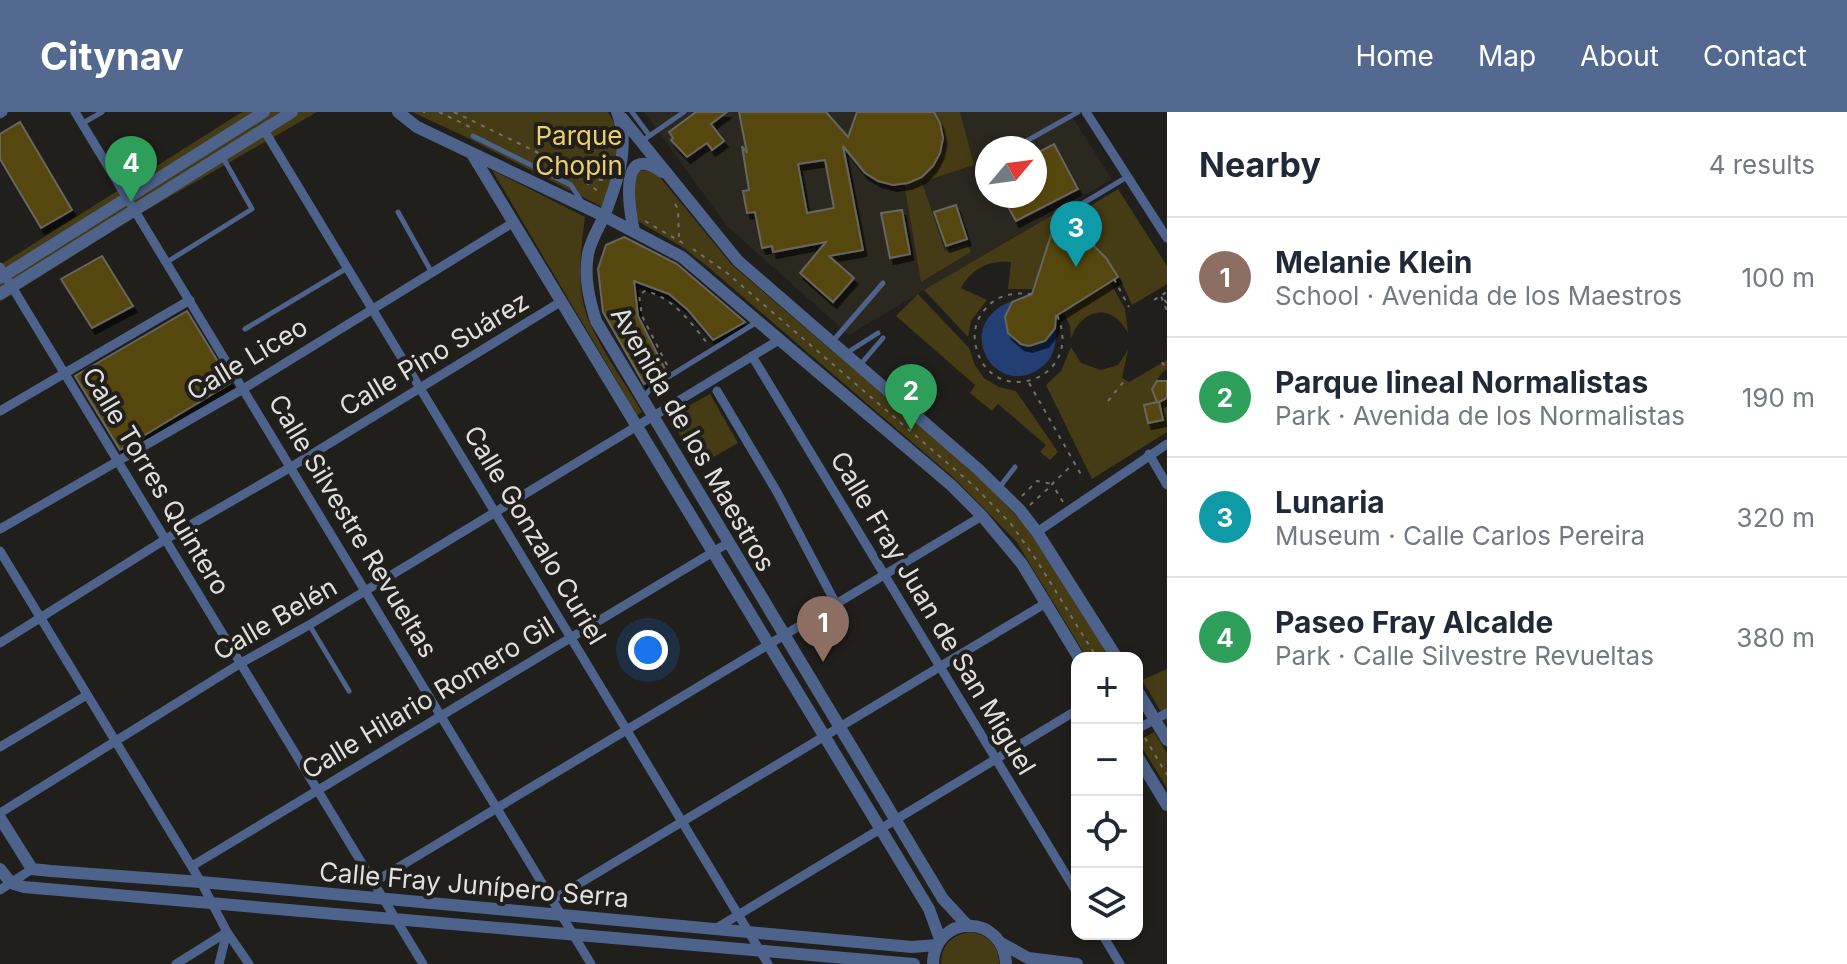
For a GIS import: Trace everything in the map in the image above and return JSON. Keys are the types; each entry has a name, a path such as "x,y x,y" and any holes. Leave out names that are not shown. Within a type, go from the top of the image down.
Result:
{"street":[{"name":"Calle Silvestre Revueltas","path":"75,112 591,964"},
{"path":"3,280 131,204 222,156 292,112"},
{"path":"398,112 417,127 604,216 682,257 951,485 982,516 1022,564 1075,652"},
{"path":"617,112 645,138 668,176 738,261 999,489 1037,532 1113,652"},
{"name":"Avenida de los Maestros","path":"617,112 624,147 604,216 592,240 586,270 590,303 602,335 943,899 968,926"},
{"path":"1086,112 1167,238"},
{"path":"131,204 260,113"},
{"name":"Calle Gonzalo Curiel","path":"264,130 768,964"},
{"name":"Avenida de los Maestros","path":"472,154 929,909 939,942"},
{"path":"634,231 628,206 633,171 648,164 668,176"},
{"name":"Calle Liceo","path":"0,529 243,389 514,222"},
{"name":"Calle Torres Quintero","path":"3,280 64,372 423,964"},
{"path":"0,411 190,300"},
{"name":"Calle Pino Suárez","path":"0,643 166,539 421,389 562,301"},
{"name":"Calle Belén","path":"0,816 241,663 366,591 779,340"},
{"name":"Calle Fray Juan de San Miguel","path":"752,356 1071,883"},
{"path":"717,391 777,492 836,604"},
{"path":"1037,532 1167,444"},
{"path":"1149,454 1167,485"},
{"path":"374,882 982,516"},
{"name":"Calle Hilario Romero Gil","path":"192,866 728,543"},
{"path":"0,551 249,964"},
{"path":"552,900 1046,603"},
{"path":"0,747 87,695"},
{"path":"1143,700 1167,740"},
{"path":"1143,725 1167,713"},
{"path":"715,929 1071,714"},
{"path":"1143,766 1167,805"},
{"path":"0,816 32,869 6,886 0,869"},
{"name":"Calle Fray Junípero Serra","path":"32,869 912,947 939,942"},
{"name":"Calle Fray Junípero Serra","path":"6,886 914,964"},
{"path":"933,964 939,942 958,927 968,926 987,930 1001,943 1028,958 1077,964"},
{"path":"176,964 227,932"},
{"path":"219,964 227,932"},
{"path":"1106,940 1120,964"},
{"path":"1001,943 1006,964"}],"lane":[{"path":"82,124 102,112"},
{"path":"632,112 645,138 684,112"},
{"path":"1035,136 1078,112"},
{"path":"473,136 571,185 586,208"},
{"path":"167,262 252,209 222,156"},
{"path":"1065,214 1127,177"},
{"path":"398,212 432,274"},
{"path":"245,329 347,268"},
{"path":"832,342 883,283"},
{"path":"641,399 652,387 758,322"},
{"path":"845,354 880,335 859,366"},
{"path":"999,489 1015,467"},
{"path":"309,625 349,691"}],"path":[{"path":"454,112 551,159 565,162 594,180 616,181"},
{"path":"670,197 678,209 679,239"},
{"path":"1114,279 1129,307"},
{"path":"672,375 642,316 639,295 645,291 655,293 686,316 713,350"},
{"path":"1154,300 1167,292"},
{"path":"1032,294 1004,295 990,303 981,314 975,329 975,344 979,358 988,370 1000,379 1014,382 1029,382 1042,376 1061,355 1064,341 1057,315"},
{"path":"1161,296 1167,303"},
{"path":"1161,296 1167,309 1161,312"},
{"path":"1162,362 1166,369"},
{"path":"1108,401 1125,380"},
{"path":"1029,382 1083,478"},
{"path":"1029,505 1074,463"},
{"path":"1021,497 1037,481 1052,484 1064,503"},
{"path":"1143,736 1167,775"}],"shaded area":[{"path":"644,112 1069,112 1112,179 849,335 727,226"}],"green space":[{"path":"242,112 317,112 138,215 0,302 0,265"},
{"name":"Parque Chopin","path":"412,112 608,112 618,129 619,152 604,208 466,137"},
{"path":"934,112 960,112 974,165 922,182 945,251 967,244 971,252 921,282 904,183 925,173 938,156 941,134"},
{"path":"492,170 585,217 580,269 585,309 601,345 642,412 637,415"},
{"path":"654,170 732,265 974,472 1031,531 1107,652 1083,652 1016,541 954,478 708,267 684,248 636,220 633,195 639,171"},
{"path":"1118,189 1167,266 1167,284 1132,305 1107,259 1088,241 1065,230 1069,219"},
{"path":"1059,211 1033,289 1008,289 1011,262 995,262 982,267 965,281 961,288 987,300 971,321 968,337 924,290"},
{"path":"1110,282 1125,309 1128,333 1114,316 1098,313 1082,320 1071,338 1070,326 1063,311"},
{"path":"918,294 969,348 984,378 999,387 1016,391 1058,452 1050,460 1040,452 1046,445 998,404 992,411 970,393 975,385 896,316"},
{"path":"1071,347 1081,363 1101,370 1118,365 1128,350 1122,378 1129,382 1167,360 1167,369 1157,384 1167,400 1167,432 1092,479 1046,385 1061,371"},
{"path":"710,394 738,443 698,466 669,417"},
{"path":"1167,669 1167,722 1143,682"},
{"path":"1154,732 1167,753 1167,788 1143,749 1143,738"},
{"path":"971,932 991,942 997,951 999,964 941,964 943,951 949,942 958,935"}],"water":[{"path":"1012,302 1006,314 1006,326 1017,342 1037,345 1047,339 1055,328 1056,332 1048,362 1023,376 1008,375 995,368 986,356 982,342 983,327 992,313"}],"building":[{"path":"696,112 727,112 711,124 724,141 712,150 707,143 687,157 671,140 673,138 669,132"},
{"path":"739,112 826,112 848,137 857,112 934,112 943,138 933,166 922,177 893,185 865,173 843,146 863,250 829,256 854,278 833,302 800,273 826,242 773,252 772,246 762,248 755,212 747,213 743,191 749,190 742,146 747,153","holes":["825,160 834,208 807,213 798,164"]},
{"path":"20,122 72,210 41,228 0,159 0,134"},
{"path":"1054,144 1078,189 1047,205 1047,148"},
{"path":"956,205 967,239 946,246 934,212"},
{"path":"1009,208 1041,208 1016,221"},
{"path":"902,210 910,254 890,258 881,213"},
{"path":"1054,226 1073,232 1091,243 1106,258 1118,277 1056,316 1055,328 1045,341 1029,346 1021,344 1008,333 1005,317 1012,302 1032,294"},
{"path":"624,237 677,264 745,322 713,340 688,310 669,294 634,281 638,316 666,371 644,384 603,312 598,269 606,245"},
{"path":"102,256 133,306 92,328 61,279"},
{"path":"187,311 231,383 120,450 75,376"},
{"path":"1157,381 1167,381 1167,398 1159,402 1163,420 1148,423 1144,405 1157,402 1152,389"}],"place":[{"name":"Paseo Fray Alcalde","path":"131,202"},
{"name":"Lunaria","path":"1076,267"},
{"name":"Parque lineal Normalistas","path":"911,430"},
{"name":"Melanie Klein","path":"823,662"}]}
